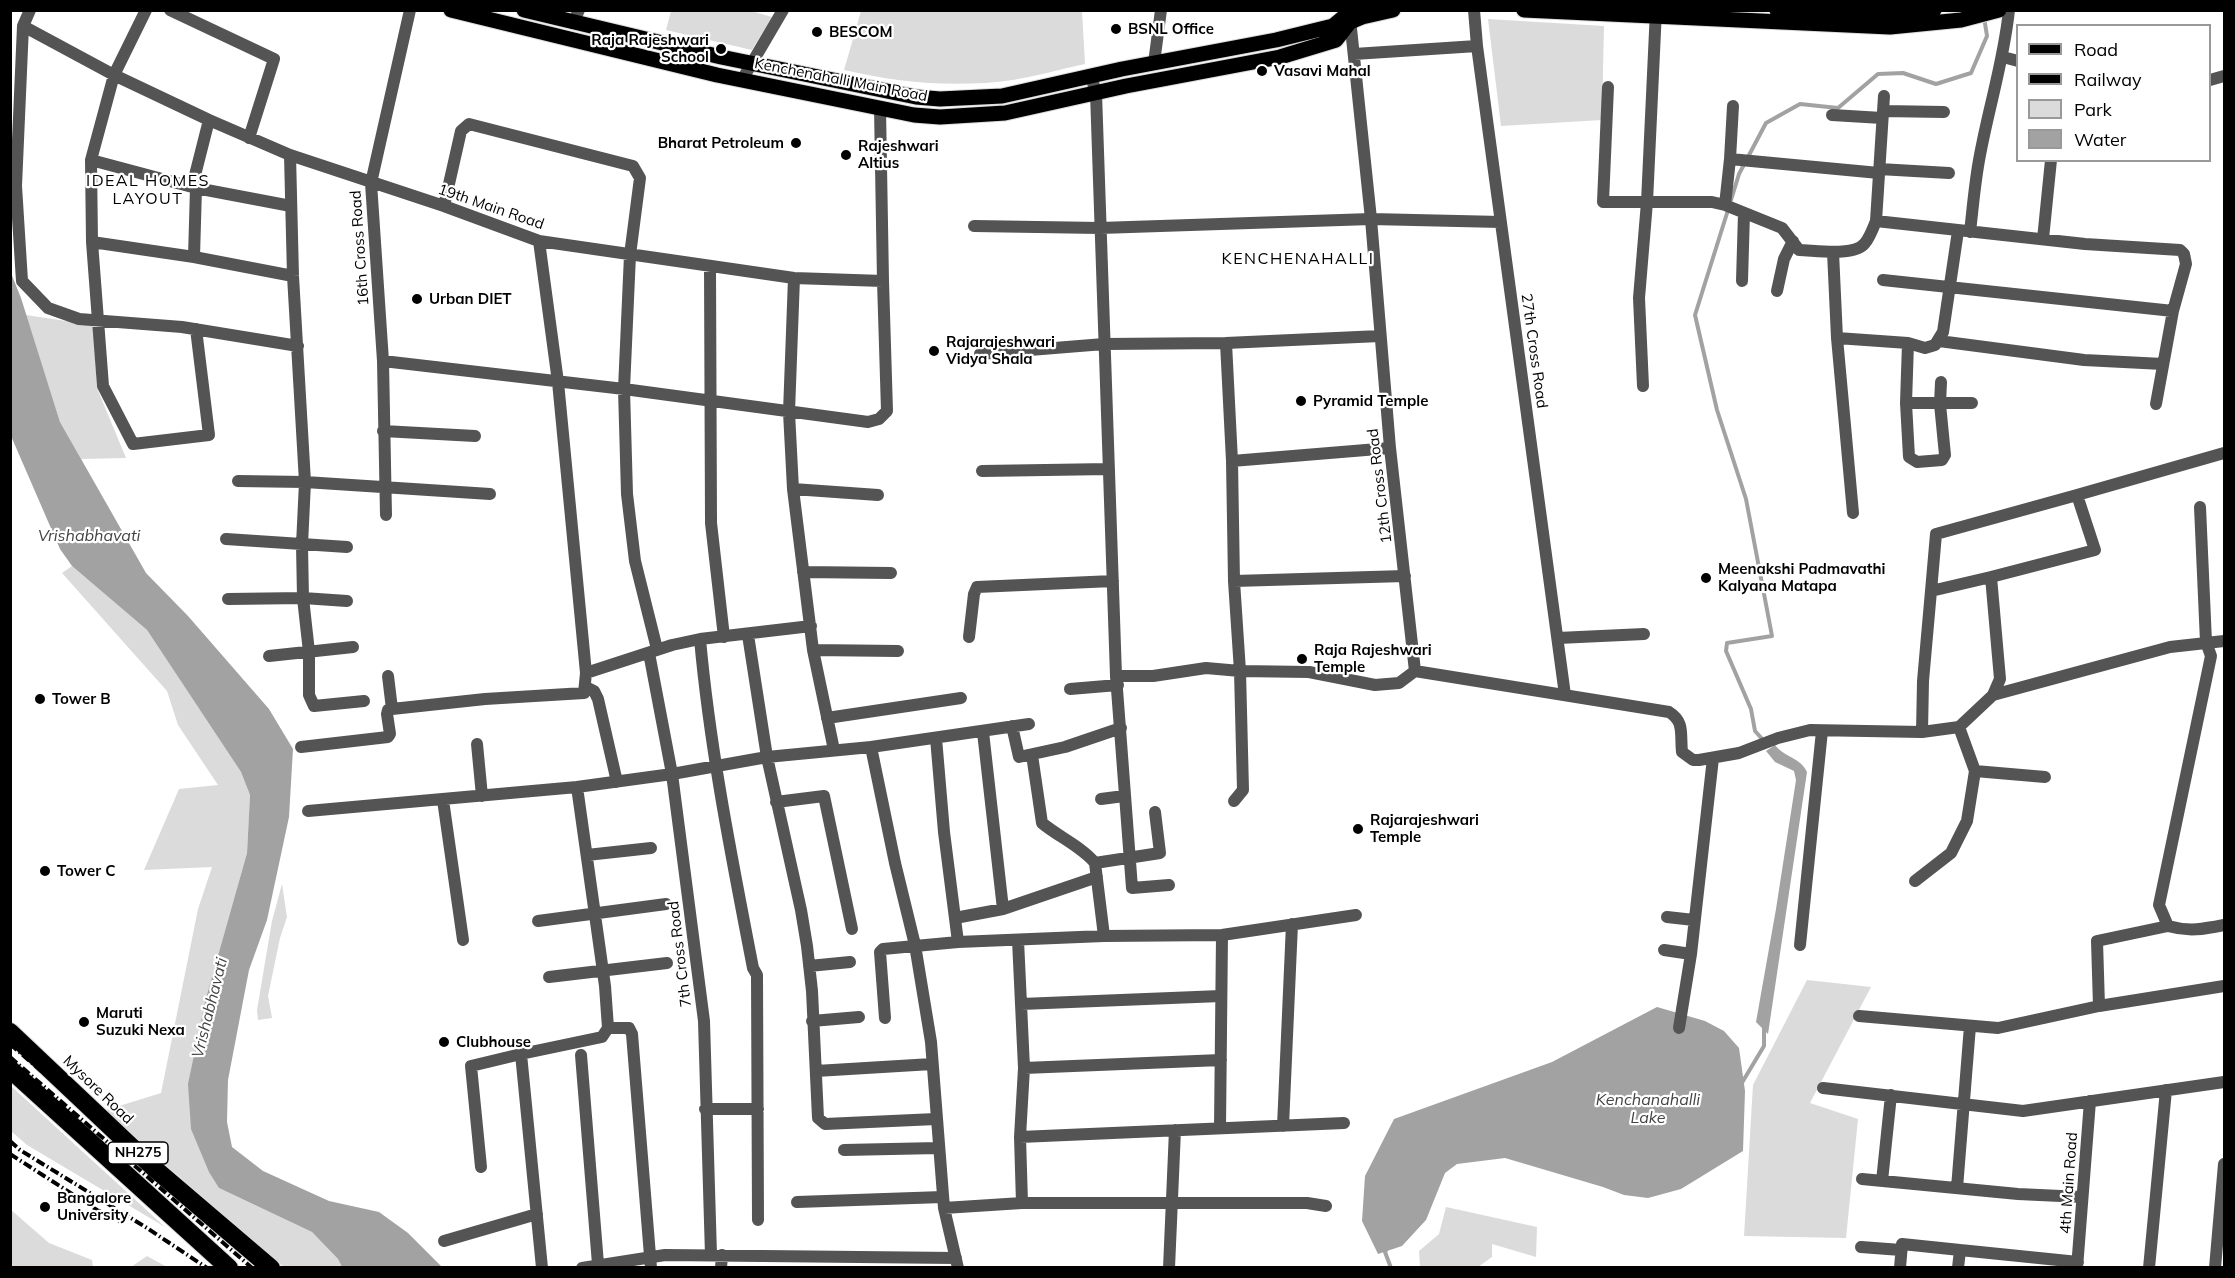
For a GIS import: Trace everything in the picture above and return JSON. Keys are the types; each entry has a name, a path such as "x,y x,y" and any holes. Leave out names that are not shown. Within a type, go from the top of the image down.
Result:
{"highway":[{"name":"Mysore Road","path":"10,1032 154,1169 271,1268"},
{"name":"NH275","path":"10,1069 229,1268"}],"main road":[{"name":"Kenchenahalli Main Road","path":"451,10 742,80 914,115 940,117 1005,113 1280,57 1336,40 1350,14"},
{"name":"Kenchenahalli Main Road","path":"524,10 576,17 751,64 916,98 940,99 1002,96 1154,63 1276,40 1333,26 1350,14 1370,14 1393,10"},
{"path":"1524,10 1656,14 1890,27 1977,17 2001,11"},
{"path":"1777,10 1890,15 1934,10"}],"street":[{"path":"30,10 23,26 13,185 22,281 48,308 79,319 196,329 298,346"},
{"path":"146,10 114,75 91,160 92,242 103,386 133,444 209,435 196,329"},
{"path":"170,10 273,59 249,138"},
{"name":"16th Cross Road","path":"386,515 383,361 371,183 410,10"},
{"path":"742,80 783,10"},
{"path":"1154,63 1161,10"},
{"name":"27th Cross Road","path":"1474,10 1564,695"},
{"path":"1838,338 1931,347 1939,341 1943,332 1950,288 2003,57 2001,11"},
{"name":"12th Cross Road","path":"1350,14 1371,219 1390,448 1415,671"},
{"path":"1643,386 1639,298 1647,202 1656,14"},
{"name":"19th Main Road","path":"23,26 114,75 249,138 290,155 538,240 794,278 882,281"},
{"path":"1354,54 1477,46"},
{"path":"2003,57 2016,60"},
{"path":"1091,76 1096,93 1117,680 1128,856 1132,888 1169,885"},
{"path":"1608,87 1603,202 1712,202 1726,205 1782,228 1799,250 1833,252 1854,250 1864,245 1876,221 1884,96"},
{"path":"1726,205 1734,106"},
{"path":"383,361 624,389 868,422 879,419 887,411 882,281 880,108"},
{"path":"1832,115 1944,112"},
{"path":"194,257 194,187 209,120"},
{"name":"7th Cross Road","path":"444,206 461,131 469,124 633,166 640,178 630,255 624,389 627,494 634,550 653,651 672,774 697,1012 718,1259"},
{"path":"290,155 293,276 305,482 302,545 303,598 309,652 309,695 314,706 364,701"},
{"path":"1730,159 1879,171 1949,173"},
{"path":"91,160 194,187 291,206"},
{"path":"2043,239 2051,162"},
{"path":"1741,212 1742,281"},
{"path":"974,226 1100,228 1371,219 1501,222"},
{"path":"1876,221 1964,232 2180,250 2184,254 2186,264 2173,312 2156,404"},
{"path":"538,240 558,382 586,673 584,693"},
{"path":"92,242 194,257 293,276"},
{"path":"1777,291 1784,259 1793,242"},
{"path":"1833,252 1853,513"},
{"path":"710,267 711,523 724,637"},
{"path":"794,278 789,412 793,489 813,650 834,750"},
{"path":"1883,280 2173,312"},
{"path":"980,354 1104,344 1226,343 1380,336"},
{"path":"1939,341 2084,360 2163,364"},
{"path":"1226,343 1243,790 1234,801"},
{"path":"1908,344 1906,403 1910,457 1917,462 1942,460 1945,455 1940,404 1941,382"},
{"path":"1906,403 1972,403"},
{"path":"383,431 475,436"},
{"path":"1232,461 1390,448"},
{"path":"1922,732 1923,681 1936,534 2224,453"},
{"path":"982,471 1109,469"},
{"path":"238,481 305,482 490,494"},
{"path":"793,489 878,495"},
{"path":"1931,591 2095,550 2077,495"},
{"path":"2168,926 2159,904 2211,656 2206,642 2200,507"},
{"path":"226,539 347,547"},
{"path":"803,572 891,573"},
{"path":"1234,581 1406,576"},
{"path":"1070,689 1206,668 1309,672 1375,686 1399,683 1415,671 1669,712 1677,717 1680,723 1682,752 1693,760 1713,758 1739,753 1810,730 1922,732 1959,727 1994,694 2000,679 1991,577"},
{"path":"969,637 974,594 977,587 1113,581"},
{"path":"228,599 303,598 346,601"},
{"path":"586,673 653,651 700,639 811,626"},
{"path":"1558,638 1644,634"},
{"path":"748,635 766,757 801,910 809,966 817,1115 825,1124 936,1119"},
{"path":"700,639 706,709 715,767 751,957 757,975 758,1220"},
{"path":"1994,694 2170,647 2224,640"},
{"path":"269,656 353,647"},
{"path":"813,650 898,651"},
{"path":"388,676 392,709"},
{"path":"301,747 388,737 390,734 387,714 388,710 392,709 485,699 584,693 588,688 594,691 598,699 617,782"},
{"path":"827,718 961,698"},
{"path":"308,811 577,787 672,774 766,757 871,747 982,732 1029,723"},
{"path":"1012,726 1017,756 1032,755 1121,729"},
{"path":"1915,881 1951,853 1967,821 1975,771 1959,727"},
{"path":"1800,945 1822,731"},
{"path":"982,732 1003,909"},
{"path":"936,738 944,832 958,942"},
{"path":"477,744 482,796"},
{"path":"582,1268 598,1264 651,1262 665,1254 718,1259 957,1263 944,1202 931,1042 915,945 871,747"},
{"path":"1032,755 1042,823 1069,843 1083,850 1095,863 1104,936"},
{"path":"1679,1028 1713,758"},
{"path":"1975,771 2045,777"},
{"path":"481,1167 471,1066 602,1037 608,1028 603,971 577,787"},
{"path":"776,802 824,796 852,929"},
{"path":"1101,799 1124,796"},
{"path":"443,800 463,940"},
{"path":"1095,863 1128,856 1160,853 1155,812"},
{"path":"587,855 651,848"},
{"path":"955,918 1003,909 1097,877"},
{"path":"538,921 666,904"},
{"path":"885,1018 881,951 915,945 958,942 1104,936 1222,935 1356,915"},
{"path":"1667,917 1694,920"},
{"path":"1283,1126 1293,924"},
{"path":"2099,1006 2097,941 2168,926 2185,931 2204,930 2224,925"},
{"path":"1220,1128 1222,935"},
{"path":"1018,940 1024,1068 1020,1137 1022,1203"},
{"path":"1664,950 1690,954"},
{"path":"809,966 850,962"},
{"path":"549,977 667,963"},
{"path":"1859,1016 1998,1028 2099,1006 2224,986"},
{"path":"1021,1004 1221,996"},
{"path":"813,1021 859,1017"},
{"path":"1957,1188 1970,1026"},
{"path":"608,1028 629,1028 632,1034 651,1262"},
{"path":"521,1054 542,1268"},
{"path":"581,1055 598,1264"},
{"path":"1024,1068 1221,1060"},
{"path":"816,1071 932,1064"},
{"path":"1823,1088 2023,1111 2224,1082"},
{"path":"2149,1268 2166,1090"},
{"path":"1882,1181 1891,1095"},
{"name":"4th Main Road","path":"2078,1265 2090,1101"},
{"path":"705,1109 758,1109"},
{"path":"1020,1137 1344,1123"},
{"path":"1169,1268 1175,1130"},
{"path":"844,1150 938,1148"},
{"path":"2215,1268 2224,1164"},
{"path":"1862,1179 2082,1197"},
{"path":"797,1202 1306,1203 1326,1206"},
{"path":"444,1240 537,1214"},
{"path":"1900,1268 1902,1244 2078,1265"},
{"path":"1861,1247 1901,1250"},
{"path":"1958,1268 1960,1250"}],"green space":[{"path":"671,11 751,11 772,17 752,50 666,30"},
{"path":"861,11 1082,11 1085,64 1031,77 970,84 907,81 844,70"},
{"path":"1488,19 1604,26 1602,120 1501,126"},
{"path":"26,315 93,325 97,388 126,458 81,459 60,422"},
{"path":"72,566 147,630 241,772 250,795 247,853 206,998 219,1188 312,1232 338,1259 342,1267 284,1267 103,1111 161,1093 198,909 212,867 144,870 179,789 218,785 178,725 167,691 62,573"},
{"path":"282,884 287,917 280,938 268,996 272,1018 258,1020 257,1010 272,921"},
{"path":"1807,980 1871,987 1810,1103 1858,1119 1846,1238 1744,1236 1753,1085"},
{"path":"11,1086 165,1227 27,1145 11,1131"},
{"path":"1446,1207 1537,1227 1536,1257 1492,1244 1492,1257 1478,1267 1420,1267 1419,1251 1439,1234"},
{"path":"10,1209 49,1243 92,1260 93,1267 11,1267"},
{"path":"147,1256 167,1267 131,1267"}],"water":[{"name":"Vrishabhavati","path":"11,273 60,422 146,573 188,616 269,709 293,749 289,817 267,920 249,970 228,1080 227,1122 232,1147 263,1171 329,1201 379,1212 408,1233 442,1267 342,1267 338,1259 312,1232 219,1188 209,1172 191,1129 188,1084 206,998 247,853 250,795 241,772 147,630 72,566 60,549 11,436"},
{"path":"1775,745 1783,753 1800,763 1807,772 1768,1034 1756,1022 1796,780 1794,771 1775,762 1766,751"},
{"name":"Kenchanahalli Lake","path":"1657,1007 1705,1021 1724,1031 1739,1048 1745,1091 1743,1151 1681,1189 1648,1198 1624,1195 1505,1158 1457,1164 1445,1173 1426,1220 1402,1246 1378,1254 1362,1221 1365,1176 1394,1119 1552,1062"}],"waterway":[{"path":"1731,200 1739,174 1766,123 1800,104 1838,108 1878,74 1903,73 1936,84 1971,73 1987,36 1984,17"},
{"path":"1728,210 1695,315 1717,410 1746,499 1772,636 1727,643 1726,651 1751,709 1755,731 1764,741"},
{"path":"1740,1086 1764,1046 1764,1025"},
{"path":"1387,1248 1385,1252 1391,1268"}],"railway":[{"path":"10,1044 270,1268"},
{"path":"10,1057 252,1268"},
{"path":"10,1141 20,1150 147,1228 207,1268"},
{"path":"10,1154 97,1210 123,1223"}],"place":[{"name":"BSNL Office","path":"1116,29"},
{"name":"BESCOM","path":"817,32"},
{"name":"Raja Rajeshwari School","path":"721,49"},
{"name":"Vasavi Mahal","path":"1262,71"},
{"name":"Bharat Petroleum","path":"796,143"},
{"name":"Rajeshwari Altius","path":"846,155"},
{"name":"Urban DIET","path":"417,299"},
{"name":"Rajarajeshwari Vidya Shala","path":"934,351"},
{"name":"Pyramid Temple","path":"1301,401"},
{"name":"Meenakshi Padmavathi Kalyana Matapa","path":"1706,578"},
{"name":"Raja Rajeshwari Temple","path":"1302,659"},
{"name":"Tower B","path":"40,699"},
{"name":"Rajarajeshwari Temple","path":"1358,829"},
{"name":"Tower C","path":"45,871"},
{"name":"Maruti Suzuki Nexa","path":"84,1022"},
{"name":"Clubhouse","path":"444,1042"},
{"name":"Bangalore University","path":"45,1207"}],"district":[{"name":"IDEAL HOMES LAYOUT","path":"148,190"},
{"name":"KENCHENAHALLI","path":"1298,259"}]}
